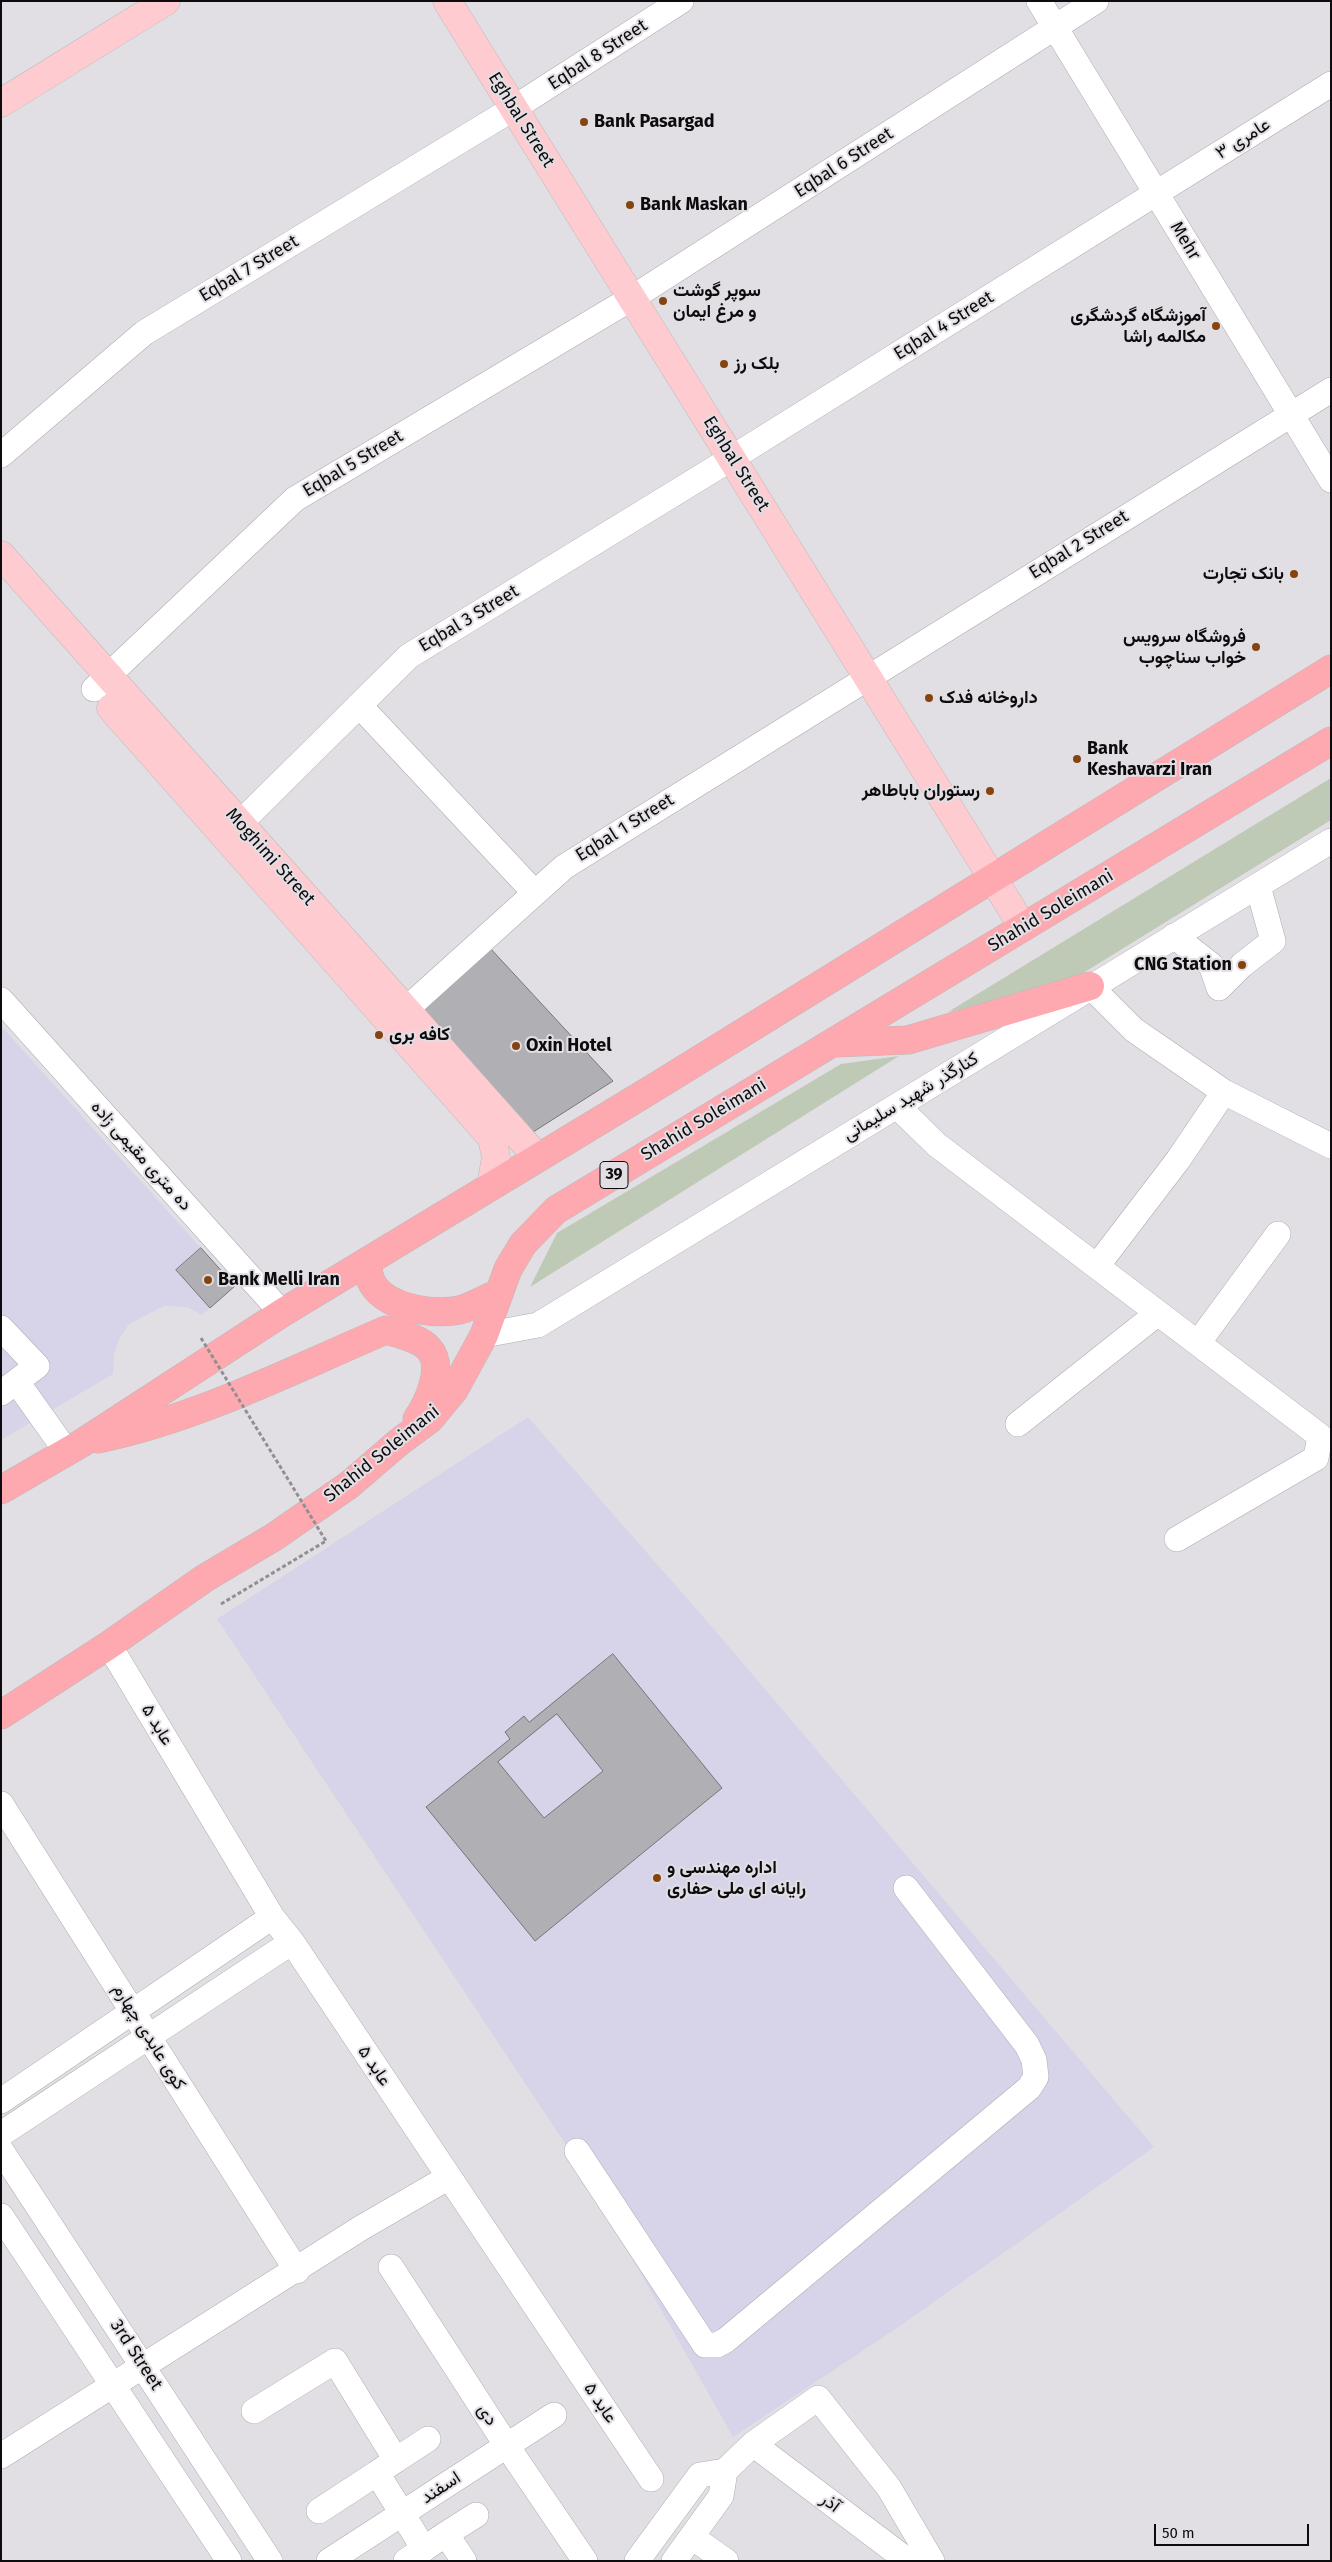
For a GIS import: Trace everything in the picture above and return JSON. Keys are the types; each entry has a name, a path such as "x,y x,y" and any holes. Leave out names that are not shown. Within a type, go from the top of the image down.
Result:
{"highway":[{"path":"1,1490 74,1447 282,1313 538,1158 1331,670"},
{"name":"Shahid Soleimani","path":"1,1715 109,1645 205,1578 274,1536 349,1484 430,1419 454,1390 484,1335 508,1269 523,1244 556,1210 1331,742"},
{"path":"832,1043 908,1040 1090,986"},
{"path":"369,1260 367,1271 376,1290 406,1308 425,1311 459,1310 499,1293"},
{"path":"74,1447 190,1415 386,1330 409,1337 430,1349 435,1363 434,1381 423,1410 399,1442"}],"main road":[{"path":"1,103 166,1"},
{"name":"Eghbal Street","path":"447,1 1023,927"},
{"name":"Moghimi Street","path":"1,555 102,683 398,1017 538,1158"},
{"name":"Moghimi Street","path":"1,583 102,683"},
{"name":"Moghimi Street","path":"398,1017 492,1138 496,1157 492,1186"}],"street":[{"name":"Eqbal 8 Street","path":"514,108 682,1"},
{"name":"Mehr","path":"1039,1 1331,480"},
{"name":"Eqbal 6 Street","path":"632,298 1096,1"},
{"name":"عامری ۳","path":"1156,193 1331,84"},
{"name":"Eqbal 7 Street","path":"1,455 144,333 514,108"},
{"name":"Eqbal 4 Street","path":"732,458 1156,193"},
{"name":"Eqbal 5 Street","path":"102,683 294,499 632,298"},
{"name":"Eqbal 2 Street","path":"867,676 1331,390"},
{"name":"Eqbal 3 Street","path":"234,831 409,656 732,458"},
{"name":"Eqbal 1 Street","path":"398,1017 564,867 867,676"},
{"path":"359,705 535,893"},
{"name":"کنارگذر شهید سلیمانی","path":"484,1335 538,1324 897,1106 1090,986 1331,841"},
{"path":"1174,936 1211,965 1218,988 1242,964 1274,941 1258,886"},
{"path":"1090,986 1134,1030 1224,1092 1331,1146"},
{"name":"ده متری مقیمی زاده","path":"1,1000 282,1313"},
{"path":"1097,1266 1178,1160 1224,1092"},
{"path":"897,1106 937,1144 1320,1436 1316,1458 1177,1539"},
{"path":"1198,1343 1278,1234"},
{"path":"1018,1424 1158,1313"},
{"path":"1,1328 37,1366 6,1387 74,1447"},
{"name":"عابد ۵","path":"109,1645 272,1918 292,1942 651,2479"},
{"name":"کوی عابدی چهارم","path":"1,1804 297,2270"},
{"path":"577,2152 705,2345 716,2345 726,2340 1029,2088 1036,2077 1034,2060 1027,2046 906,1888"},
{"path":"1,2101 272,1918"},
{"path":"1,2134 292,1942"},
{"name":"3rd Street","path":"1,2150 270,2561"},
{"path":"1,2456 361,2228 449,2177"},
{"name":"3rd Street","path":"1,2216 229,2561"},
{"name":"دی","path":"391,2268 506,2446 585,2561"},
{"path":"254,2411 335,2361 387,2467 415,2555 476,2514"},
{"path":"637,2561 700,2475 725,2471 753,2444 818,2398 889,2488 932,2561"},
{"name":"اسفند","path":"329,2561 554,2415"},
{"path":"319,2511 428,2439"},
{"name":"آذر","path":"753,2444 908,2561"},
{"path":"674,2561 721,2496 725,2471"},
{"path":"446,2534 464,2561"},
{"path":"692,2536 726,2561"}],"path":[{"path":"201,1338 326,1541 221,1604"}],"shaded area":[{"path":"1,1026 201,1248 176,1270 210,1308 202,1315 187,1307 164,1306 129,1324 119,1339 114,1355 113,1374 1,1440"},
{"name":"اداره مهندسی و رایانه ای ملی حفاری","path":"528,1417 713,1628 1154,2147 894,2330 733,2437 580,2166 217,1619"}],"green space":[{"path":"1331,778 1331,820 1054,991 948,1012"},
{"path":"899,1056 530,1287 557,1233 841,1064"}],"building":[{"name":"Oxin Hotel","path":"490,948 613,1081 530,1134 421,1011"},
{"path":"201,1248 235,1286 210,1308 176,1270"},
{"path":"613,1654 722,1788 535,1941 426,1807 510,1739 505,1732 524,1716 529,1722","holes":["557,1714 603,1771 544,1818 498,1762"]}],"place":[{"name":"Bank Pasargad","path":"584,122"},
{"name":"Bank Maskan","path":"630,205"},
{"name":"سوپر گوشت و مرغ ایمان","path":"663,301"},
{"name":"آموزشگاه گردشگری مکالمه راشا","path":"1216,326"},
{"name":"بلک رز","path":"724,364"},
{"name":"بانک تجارت","path":"1294,574"},
{"name":"فروشگاه سرویس خواب سناچوب","path":"1256,647"},
{"name":"داروخانه فدک","path":"929,698"},
{"name":"Bank Keshavarzi Iran","path":"1077,759"},
{"name":"رستوران باباطاهر","path":"990,791"},
{"name":"CNG Station","path":"1242,965"},
{"name":"کافه بری","path":"379,1035"},
{"name":"Oxin Hotel","path":"516,1046"},
{"name":"Bank Melli Iran","path":"208,1280"},
{"name":"اداره مهندسی و رایانه ای ملی حفاری","path":"657,1878"}]}
